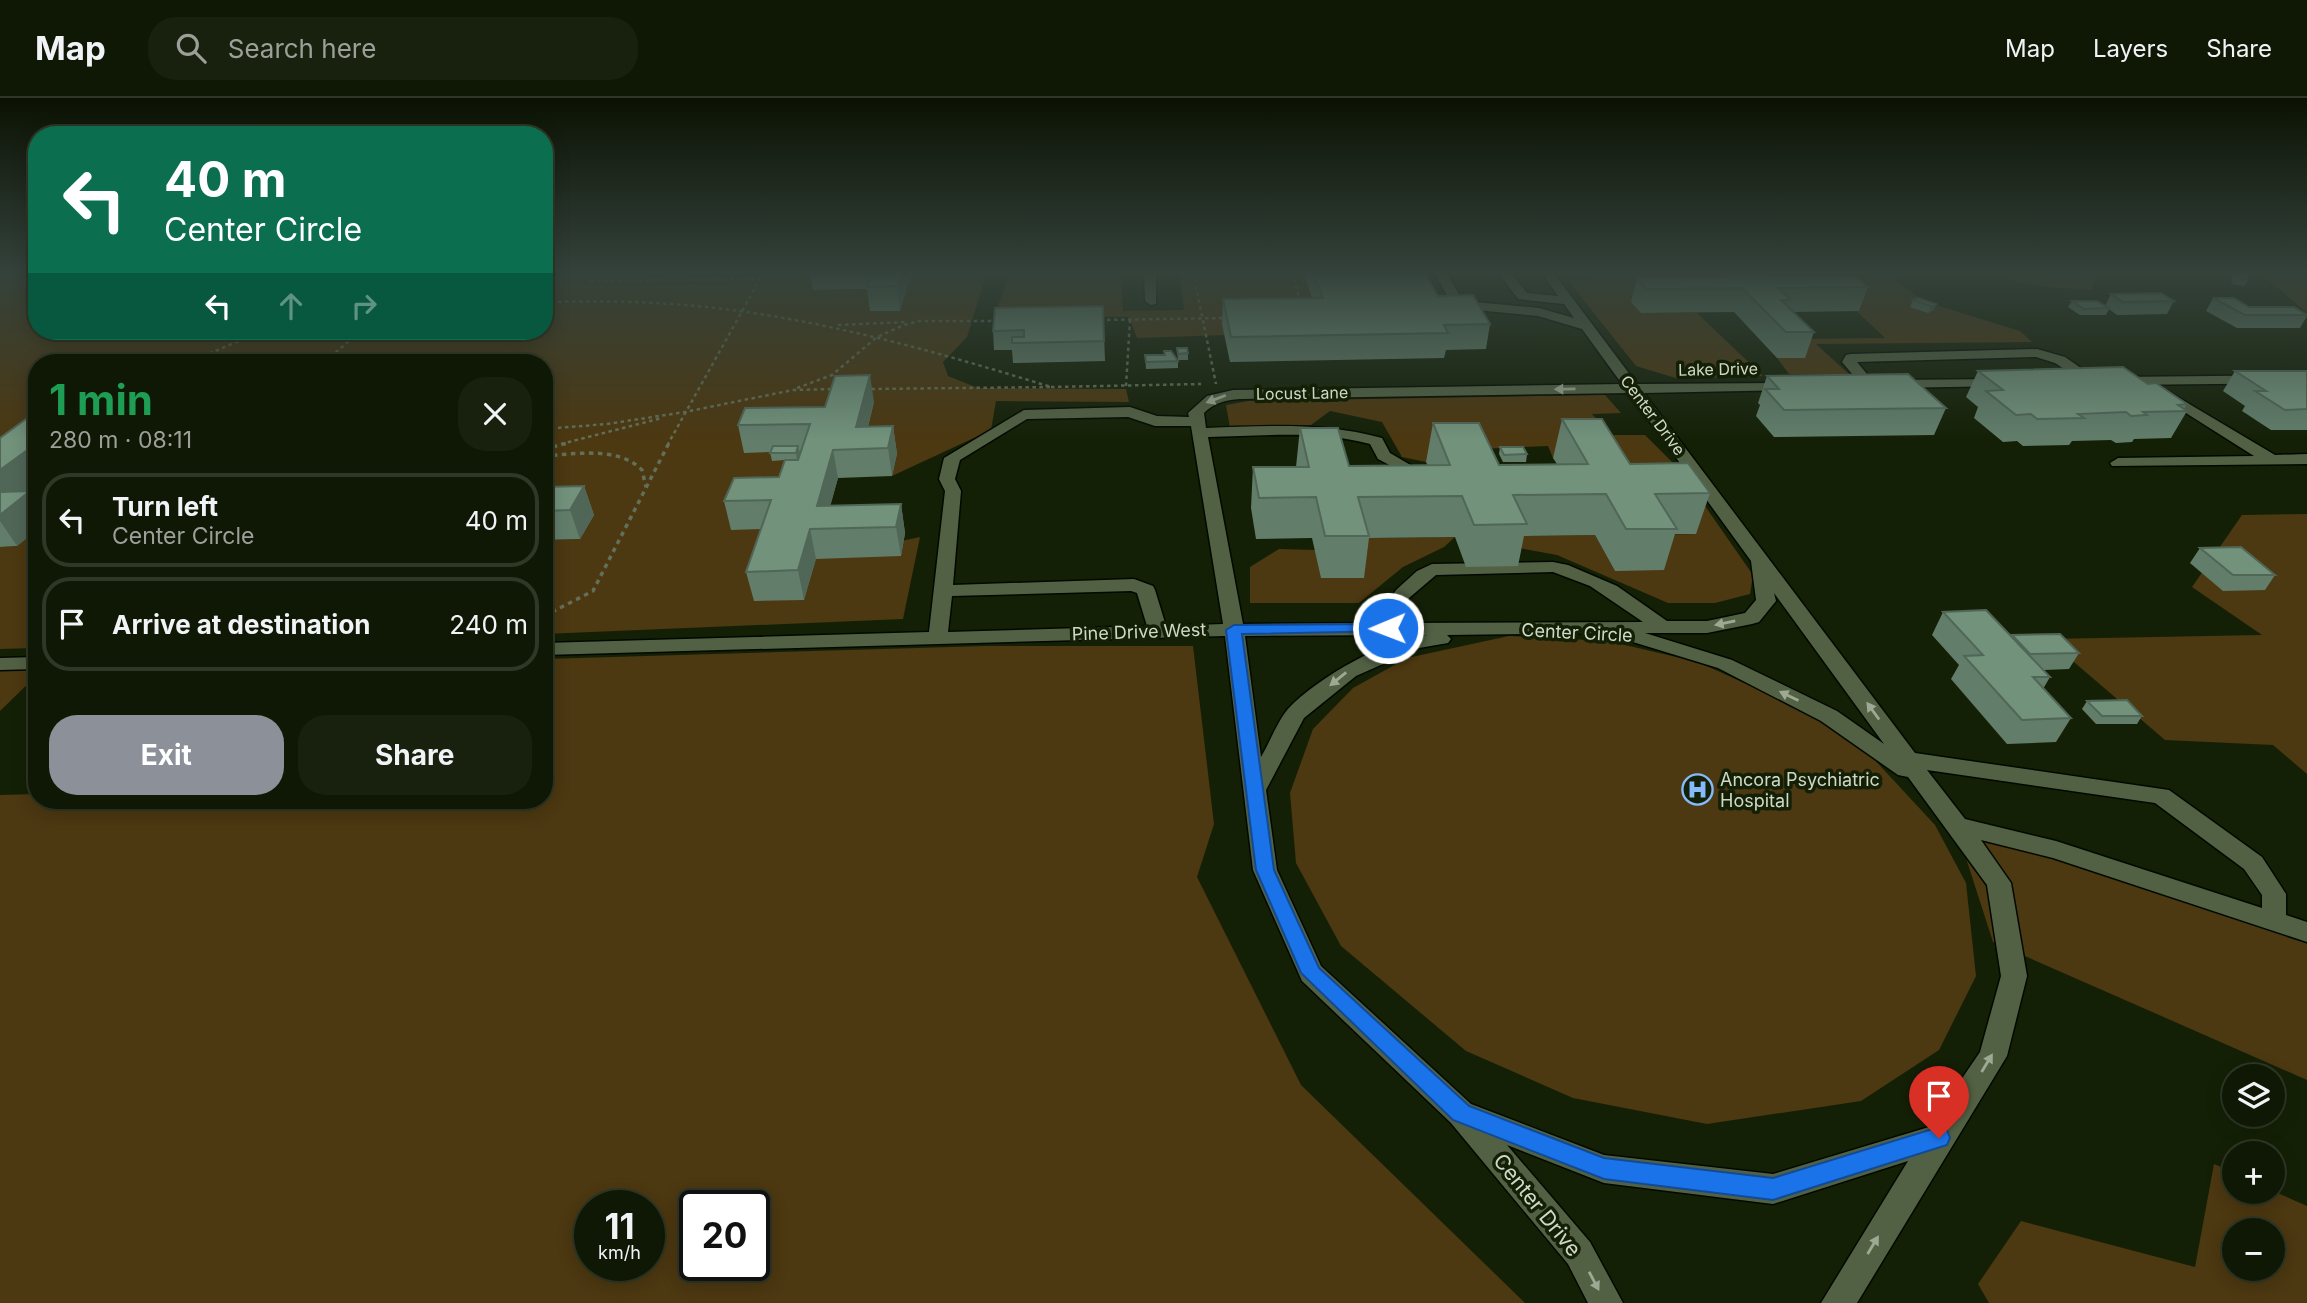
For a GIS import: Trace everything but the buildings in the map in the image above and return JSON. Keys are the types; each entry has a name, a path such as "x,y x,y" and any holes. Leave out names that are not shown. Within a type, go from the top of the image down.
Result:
{"lane":[{"name":"Center Drive","path":"1589,328 1760,559"},
{"path":"1870,385 1849,362 1851,358 2037,354 2060,360 2094,382"},
{"path":"2067,382 2307,379"},
{"path":"2140,381 2177,399 2272,460"},
{"path":"1842,385 2015,383"},
{"name":"Lake Drive","path":"1633,388 1800,386"},
{"name":"Locust Lane","path":"1198,428 1196,413 1204,404 1216,397 1231,394 1633,388"},
{"path":"938,638 953,491 947,479 952,458 1009,422 1037,413 1130,412 1155,421 1198,428 1329,430 1354,433 1376,441 1384,456 1418,474"},
{"path":"1198,428 1234,630 1265,870 1311,973 1461,1113 1604,1168 1773,1189 1939,1138"},
{"path":"2118,463 2307,460"},
{"path":"1760,559 1766,601 1797,608"},
{"name":"Center Circle","path":"1760,559 1797,608 1898,758"},
{"path":"1388,628 1391,607 1419,577 1432,570 1553,567 1569,570 1587,579 1634,605 1662,627"},
{"path":"943,591 1134,585 1146,590 1158,632"},
{"name":"Pine Drive West","path":"553,649 1234,630 1707,627 1752,618 1766,601"},
{"name":"Center Circle","path":"1254,790 1296,714 1349,671 1415,642 1530,627 1634,635 1725,664 1829,716 1898,758 1928,786 1999,883 2014,976 1993,1056 1939,1138"},
{"path":"0,664 28,663"},
{"path":"1898,758 2161,796 2253,863 2274,894 2275,909 2272,921"},
{"path":"1957,826 2056,850 2307,932"},
{"name":"Center Drive","path":"1461,1113 1579,1252 1606,1303"},
{"path":"1838,1303 1939,1138"}],"path":[{"path":"553,612 593,591 731,328"},
{"path":"843,328 973,362 1051,387"},
{"path":"553,428 607,424 685,412 793,390 832,375 877,337 900,328"},
{"path":"1126,386 1130,328"},
{"path":"863,389 1216,384 1205,328"},
{"path":"202,354 240,340"},
{"path":"335,354 350,340"},
{"path":"793,390 849,389"},
{"path":"553,447 685,412"},
{"path":"553,456 597,455 628,459 642,469 647,488"}],"shaded area":[{"path":"0,328 28,328 28,340 553,340 553,328 970,328 967,337 943,362 948,376 978,388 1126,389 1129,402 996,401 991,430 892,476 897,454 816,451 778,529 804,600 816,559 920,537 903,619 553,634 553,540 580,539 553,522 553,354 28,354 28,456 0,473"},
{"path":"1133,328 1224,328 1225,335 1137,338"},
{"path":"1606,328 1713,328 1763,376 1679,379 1636,366"},
{"path":"1875,328 2011,328 2020,331 2032,342 1816,344 1849,374 1789,374 1777,358 1787,339 1885,338"},
{"path":"1605,395 1621,413 1592,414 1610,435 1645,435 1680,470 1753,575 1750,594 1715,603 1668,603 1557,555 1508,546 1504,536 1595,535 1615,571 1643,535 1695,534 1592,458 1553,458 1548,446 1479,449 1426,462 1402,457 1382,422 1330,411 1311,425 1230,428 1226,405 1248,401"},
{"path":"2307,514 2307,774 2273,745 2165,740 2047,639 2262,635 2192,587 2242,515"},
{"path":"28,537 28,648 0,649 0,547 17,546"},
{"path":"1455,537 1444,547 1403,567 1359,603 1250,603 1250,567 1279,549 1315,550 1353,538"},
{"path":"1509,636 1608,641 1698,662 1808,712 1872,757 1935,825 1966,883 1976,976 1939,1050 1861,1101 1707,1124 1573,1098 1466,1051 1341,946 1296,863 1290,793 1313,729 1353,688 1407,658"},
{"path":"985,646 1193,646 1214,824 1197,877 1301,1085 1525,1303 0,1303 0,795 28,794 28,809 553,809 553,659"},
{"path":"0,669 28,669 28,684 0,711"},
{"path":"1955,824 2307,940 2307,1080 2285,1070 2285,1064 2271,1064 1993,942"},
{"path":"2214,1164 2222,1167 2222,1204 2285,1204 2285,1196 2307,1206 2307,1303 1989,1303 1978,1284 2021,1221 2195,1267"}],"place":[{"name":"Ancora Psychiatric Hospital","path":"1697,790"}],"route":[{"path":"1388,628 1234,630 1265,870 1311,973 1461,1113 1604,1168 1773,1189 1939,1138"}]}
